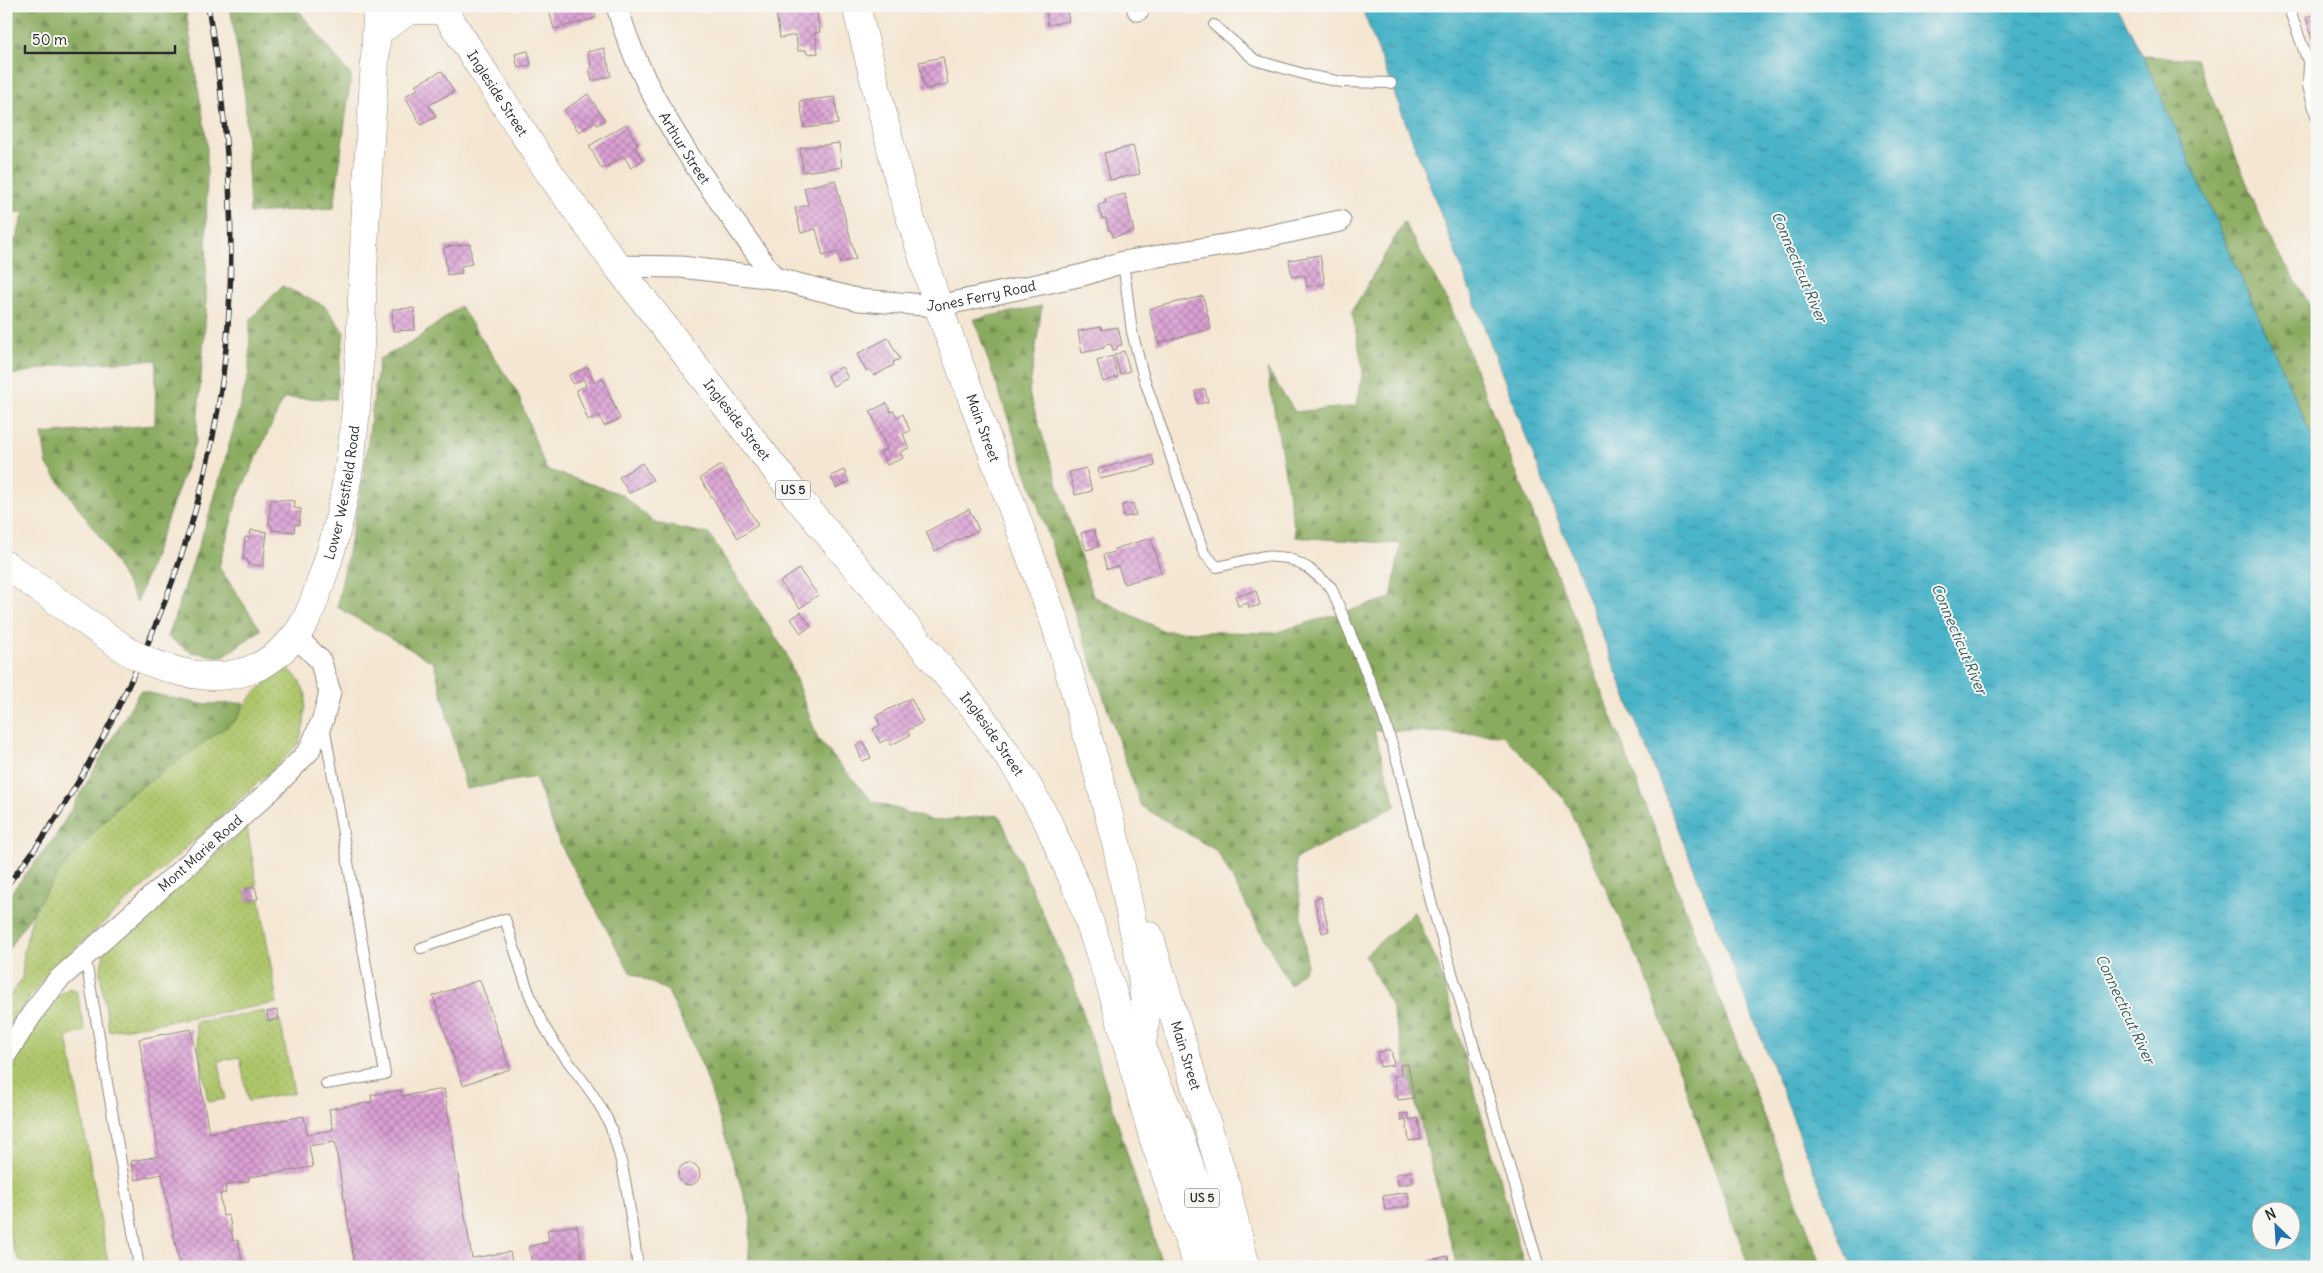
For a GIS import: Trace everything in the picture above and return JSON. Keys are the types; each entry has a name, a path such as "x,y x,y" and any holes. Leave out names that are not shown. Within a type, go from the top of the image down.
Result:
{"main road":[{"name":"Main Street","path":"856,6 901,188 938,306 1056,626 1117,847 1141,967 1146,1015 1143,1051 1137,1083"},
{"path":"377,19 410,10 442,8"},
{"name":"Ingleside Street","path":"442,8 546,168 617,266 798,498 997,738 1046,820 1082,900 1112,990 1137,1083 1165,1133"},
{"name":"Lower Westfield Road","path":"6,565 139,657 171,671 216,678 235,675 264,663 281,651 295,636 309,611 326,567 338,528 349,465 358,371 377,19"},
{"name":"Main Street","path":"1117,847 1152,942 1226,1184 1246,1267"},
{"name":"Ingleside Street","path":"1112,990 1143,1051 1165,1133"},
{"name":"US 5","path":"1165,1133 1198,1267"},
{"name":"US 5","path":"1165,1133 1226,1267"}],"street":[{"name":"Arthur Street","path":"617,6 624,29 644,76 679,140 774,278"},
{"name":"Jones Ferry Road","path":"617,266 681,267 774,278 860,300 938,306 1082,276 1123,262 1242,242 1340,221"},
{"name":"Mont Marie Road","path":"6,1054 36,1008 58,980 84,954 270,791 309,750 323,719 330,692 325,670 309,647 295,636"}],"lane":[{"path":"2288,6 2309,64 2317,78"},
{"path":"1214,25 1255,60 1342,82 1391,84"},
{"path":"2309,64 2308,86 2317,119"},
{"path":"1123,262 1132,332 1142,375 1204,553 1217,567 1264,556 1288,558 1308,568 1331,587 1380,706 1396,758 1431,902 1539,1267"},
{"path":"323,719 386,1074 326,1084"},
{"path":"421,948 505,919 531,998 541,1021 598,1104 611,1129 620,1161 638,1267"},
{"path":"84,954 139,1267"}],"green space":[{"path":"6,6 185,6 207,143 206,313 196,440 137,602 103,541 47,465 42,434 155,425 156,360 61,365 6,376 6,241 16,239 24,212 6,213"},
{"path":"230,6 295,6 351,76 334,208 250,213 245,97"},
{"path":"2143,56 2196,59 2268,235 2317,317 2317,448"},
{"path":"1404,222 1450,305 1571,610 1822,1267 1749,1267 1646,976 1565,800 1503,735 1374,730 1396,806 1295,859 1307,966 1290,985 1217,851 1141,806 974,319 1042,306 1029,393 1093,596 1164,631 1274,633 1391,598 1401,544 1296,537 1267,369 1295,412 1357,406 1363,369 1352,311"},
{"path":"282,286 325,306 344,332 336,399 284,398 238,497 219,567 261,630 222,657 191,652 168,637 213,503 249,373 250,320"},
{"path":"460,306 517,392 546,469 621,494 655,523 709,534 786,653 818,739 872,801 934,821 999,815 1073,981 1163,1267 748,1267 751,1218 704,1070 668,991 630,972 559,842 535,777 466,789 434,663 337,607 363,478 379,359 413,342"},
{"path":"289,669 299,680 306,695 304,723 299,743 272,770 46,975 6,1030 6,1000 22,979 24,950 34,910 59,872 124,799 237,719 241,710 265,683"},
{"path":"140,691 201,704 244,703 237,719 124,799 59,872 6,953 6,899 55,837"},
{"path":"247,827 257,886 245,890 247,901 260,900 277,1003 109,1031 100,972 105,950"},
{"path":"1414,912 1438,964 1525,1267 1457,1267 1391,1005 1365,955"},
{"path":"70,988 77,992 85,1031 67,1037 109,1267 31,1267 20,1260 13,1248 6,1218 6,1083 43,1016 62,993"},
{"path":"265,1011 267,1023 280,1020 294,1093 248,1101 240,1057 219,1061 225,1099 208,1102 195,1022"}],"water":[{"name":"Connecticut River","path":"1361,6 2117,6 2143,56 2317,448 2317,1267 1852,1267 1626,697"}],"building":[{"path":"548,6 593,6 596,18 554,29"},
{"path":"1045,6 1066,6 1069,21 1048,25"},
{"path":"816,7 820,32 815,33 818,53 807,54 806,50 798,51 796,35 780,38 776,13"},
{"path":"2317,13 2317,41 2313,42 2306,17"},
{"path":"604,48 611,76 592,81 589,69 592,68 587,52"},
{"path":"528,51 531,65 518,68 515,54"},
{"path":"943,57 948,84 925,89 919,62"},
{"path":"442,71 454,92 429,105 436,117 421,125 405,96 418,89 415,85"},
{"path":"588,94 605,120 597,125 595,121 579,132 564,110"},
{"path":"835,97 838,124 804,128 800,101"},
{"path":"626,124 638,145 635,147 643,160 631,168 624,156 602,169 589,146"},
{"path":"839,143 842,167 803,172 800,148"},
{"path":"1133,146 1140,174 1110,180 1104,153"},
{"path":"835,180 856,259 840,263 837,252 823,256 816,229 801,233 795,208 808,205 804,188"},
{"path":"1125,194 1134,232 1113,237 1111,230 1109,231 1106,218 1102,219 1098,205 1106,203 1105,199"},
{"path":"470,244 472,264 461,266 462,273 447,275 444,247"},
{"path":"1320,255 1325,284 1307,287 1305,275 1292,277 1289,260"},
{"path":"1203,296 1211,329 1158,343 1149,309"},
{"path":"414,308 415,330 393,331 392,309"},
{"path":"1101,327 1102,330 1118,327 1122,345 1117,346 1117,349 1113,350 1111,344 1104,345 1104,348 1082,353 1078,331"},
{"path":"888,338 900,359 893,362 894,365 874,376 870,369 866,371 857,354"},
{"path":"1124,351 1130,371 1120,374 1114,355"},
{"path":"1112,356 1118,377 1103,382 1097,361"},
{"path":"588,367 594,382 603,379 620,419 604,426 599,415 588,420 576,390 586,386 584,379 573,384 569,375"},
{"path":"842,367 848,378 833,386 827,375"},
{"path":"1205,389 1208,402 1198,404 1195,391"},
{"path":"887,403 891,412 894,411 897,417 903,414 910,431 903,434 909,448 900,452 903,458 887,465 880,452 887,449 870,411"},
{"path":"1152,455 1155,466 1100,479 1098,469"},
{"path":"642,463 653,480 629,493 619,477"},
{"path":"721,465 758,525 738,538 700,478"},
{"path":"1086,468 1092,491 1075,495 1069,472"},
{"path":"844,470 849,482 836,488 831,476"},
{"path":"271,499 295,501 294,508 301,509 299,525 295,524 294,532 272,530 272,525 269,525"},
{"path":"1133,503 1136,515 1124,517 1122,505"},
{"path":"969,509 979,530 935,551 926,532"},
{"path":"251,530 267,532 263,566 248,564 248,560 243,559 245,537 250,538"},
{"path":"1094,530 1099,547 1086,550 1081,533"},
{"path":"1151,538 1161,573 1124,584 1118,566 1107,569 1103,555 1115,552 1114,549"},
{"path":"799,569 818,595 800,608 780,582"},
{"path":"1256,591 1260,605 1249,608 1248,603 1238,606 1235,596"},
{"path":"801,612 811,626 801,633 791,619"},
{"path":"911,698 923,722 907,731 910,735 891,745 887,739 880,743 873,729 880,725 876,716"},
{"path":"864,742 871,758 862,761 856,745"},
{"path":"255,887 258,899 247,901 245,889"},
{"path":"1321,897 1329,931 1322,933 1314,899"},
{"path":"480,980 510,1069 463,1085 433,996"},
{"path":"277,1010 279,1019 268,1021 267,1012"},
{"path":"191,1029 209,1133 304,1116 307,1134 333,1130 329,1109 372,1102 371,1095 401,1090 402,1096 444,1089 472,1258 510,1252 512,1262 486,1267 355,1267 335,1142 309,1146 313,1167 249,1177 249,1181 225,1185 226,1193 220,1194 223,1216 229,1215 233,1241 238,1240 242,1261 237,1262 238,1267 180,1267 162,1174 135,1180 131,1161 159,1156 139,1039"},
{"path":"1391,1050 1394,1065 1380,1067 1377,1052"},
{"path":"1408,1064 1414,1098 1398,1100 1394,1076 1401,1075 1400,1065"},
{"path":"1408,1113 1409,1120 1418,1118 1421,1139 1409,1141 1406,1120 1401,1121 1400,1114"},
{"path":"689,1163 699,1170 700,1174 693,1184 689,1185 679,1178 678,1174 685,1164"},
{"path":"1411,1171 1413,1183 1398,1185 1396,1174"},
{"path":"1408,1192 1410,1206 1385,1210 1383,1196"},
{"path":"577,1225 584,1267 532,1267 529,1246 549,1242 547,1230"},
{"path":"1448,1256 1450,1267 1432,1267 1430,1260"}],"railway":[{"path":"6,886 40,842 71,795 124,695 142,657 173,579 187,539 209,458 217,417 228,329 231,236 226,144 208,6"}]}
